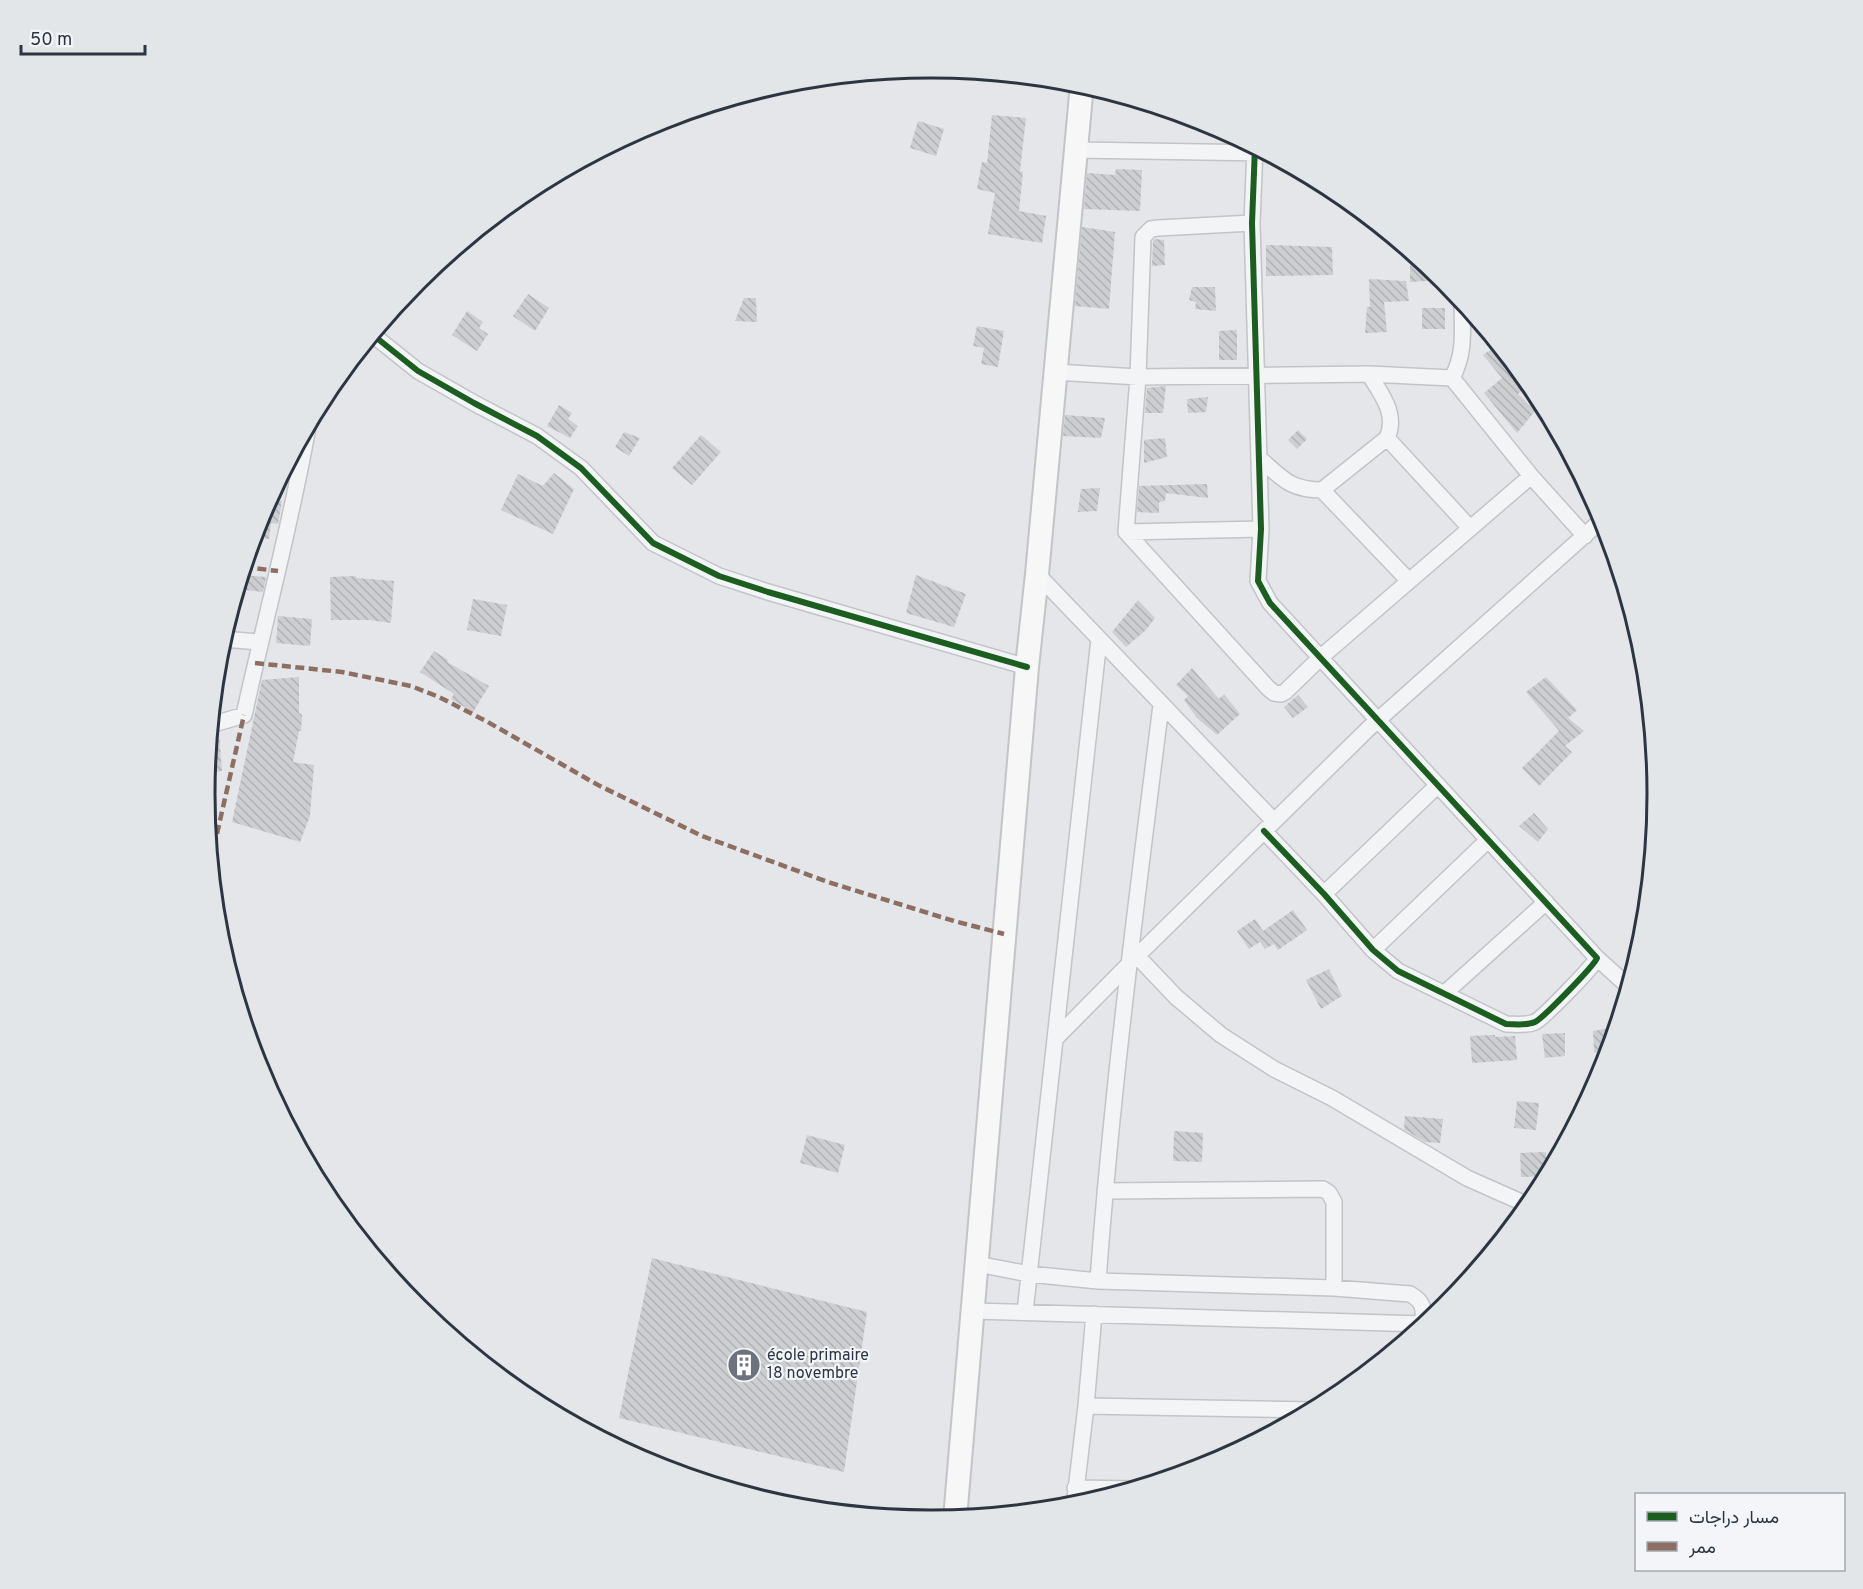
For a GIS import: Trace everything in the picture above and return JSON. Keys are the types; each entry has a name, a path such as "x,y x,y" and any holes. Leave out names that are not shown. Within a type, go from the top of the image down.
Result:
{"main road":[{"path":"957,1510 1026,667 1037,574 1081,94"}],"street":[{"path":"1077,150 1246,151"},
{"path":"1258,157 1252,224 1261,529 1258,581 1270,603 1597,958 1623,982"},
{"path":"1252,224 1158,228 1146,232 1143,237 1138,377 1126,532 1274,693 1286,692 1321,657 1531,476"},
{"path":"1452,378 1460,364 1462,314"},
{"path":"378,339 418,371 474,404 537,436 581,468 653,543 719,576 1026,667"},
{"path":"1055,372 1138,377 1369,374 1452,378 1531,476 1585,536"},
{"path":"1259,458 1286,482 1301,489 1322,490 1387,438 1392,428 1386,402 1369,374"},
{"path":"1387,438 1470,528"},
{"path":"219,723 244,715 291,519 304,450"},
{"path":"1322,490 1409,581"},
{"path":"1056,1038 1132,960 1378,720 1595,526"},
{"path":"1126,532 1261,529"},
{"path":"1037,574 1161,705 1269,826 1373,950 1398,971 1506,1024 1522,1024 1536,1022 1589,971 1597,958"},
{"path":"1025,1312 1099,639"},
{"path":"232,640 260,642"},
{"path":"1098,1281 1105,1191 1161,705"},
{"path":"1324,894 1438,785"},
{"path":"1373,950 1488,840"},
{"path":"1445,993 1546,902"},
{"path":"1132,960 1221,1035 1274,1069 1332,1098 1467,1178 1521,1202"},
{"path":"1105,1191 1323,1189 1329,1193 1334,1202 1334,1288"},
{"path":"977,1264 1029,1274 1098,1281 1334,1288 1410,1294 1418,1299 1424,1308 1424,1315"},
{"path":"973,1311 1413,1325"},
{"path":"1075,1496 1086,1406 1094,1314"},
{"path":"1086,1406 1298,1410"},
{"path":"1075,1488 1110,1489"}],"building":[{"path":"992,115 1026,118 1020,171 1023,172 1019,211 1046,216 1042,243 988,234 995,193 977,189 982,162 987,163"},
{"path":"918,121 944,129 936,156 910,148"},
{"path":"1116,169 1142,170 1140,211 1084,209 1087,173 1115,175"},
{"path":"1082,227 1115,232 1109,309 1075,306"},
{"path":"1155,239 1164,240 1165,265 1152,266"},
{"path":"1266,245 1332,247 1333,275 1266,276"},
{"path":"1410,262 1430,281 1410,282"},
{"path":"1369,279 1406,281 1409,301 1384,302 1387,332 1365,333 1367,307 1370,307"},
{"path":"1192,287 1215,287 1216,311 1195,309 1196,302 1189,300"},
{"path":"528,294 549,308 535,331 513,316"},
{"path":"744,298 756,298 757,322 735,321"},
{"path":"1422,308 1445,308 1445,329 1422,329"},
{"path":"467,311 483,322 479,328 488,334 477,351 452,335"},
{"path":"977,326 1004,331 998,367 981,364 984,348 973,346"},
{"path":"1237,330 1237,360 1219,360 1219,331"},
{"path":"1492,349 1522,390 1518,394 1535,411 1517,433 1484,393 1502,378 1483,355"},
{"path":"1166,386 1163,413 1145,413 1147,388"},
{"path":"1208,397 1206,412 1188,413 1187,399"},
{"path":"559,405 572,413 568,419 578,426 570,438 547,426"},
{"path":"1065,415 1105,418 1101,438 1063,436"},
{"path":"1298,430 1307,439 1297,449 1288,440"},
{"path":"624,432 640,438 629,456 615,447"},
{"path":"701,435 721,452 692,485 672,468"},
{"path":"1165,438 1167,457 1144,463 1144,440"},
{"path":"554,473 574,489 553,534 501,510 518,474 543,486"},
{"path":"1207,484 1208,498 1166,492 1165,501 1159,502 1159,513 1137,512 1139,486"},
{"path":"1100,488 1097,511 1078,512 1081,489"},
{"path":"279,501 282,501 278,524 271,523 269,539 263,538"},
{"path":"916,575 966,594 954,627 906,613"},
{"path":"249,576 266,577 263,592 245,590"},
{"path":"356,576 356,578 394,581 391,623 369,620 331,620 330,577"},
{"path":"473,599 507,605 501,636 467,630"},
{"path":"1138,600 1155,618 1146,630 1126,647 1112,632"},
{"path":"278,616 312,619 310,646 276,643"},
{"path":"434,651 448,660 447,662 489,686 473,712 451,699 454,694 420,672"},
{"path":"1192,668 1219,699 1224,694 1240,714 1217,735 1197,718 1184,700 1188,696 1176,685"},
{"path":"299,677 301,731 299,731 293,762 314,765 310,816 300,842 232,822 262,680"},
{"path":"1546,677 1577,710 1568,718 1584,731 1565,746 1572,752 1539,786 1522,768 1559,731 1526,692"},
{"path":"1298,695 1308,707 1293,718 1284,707"},
{"path":"218,733 222,771 216,772 217,748"},
{"path":"1534,813 1548,829 1538,842 1519,826"},
{"path":"1293,910 1307,930 1278,950 1274,944 1265,949 1260,942 1249,949 1237,931 1255,919 1263,931"},
{"path":"1329,969 1342,996 1321,1009 1306,980"},
{"path":"1609,1028 1599,1052 1594,1053 1593,1031"},
{"path":"1565,1033 1565,1056 1545,1058 1542,1034"},
{"path":"1495,1035 1495,1037 1515,1036 1517,1060 1472,1063 1470,1036"},
{"path":"1517,1101 1539,1103 1536,1130 1514,1128"},
{"path":"1405,1116 1443,1119 1440,1143 1425,1142 1404,1129"},
{"path":"1174,1131 1203,1133 1202,1162 1173,1161"},
{"path":"807,1135 845,1145 838,1173 800,1163"},
{"path":"1546,1152 1546,1162 1537,1176 1521,1177 1520,1153"},
{"name":"école primaire 18 novembre","path":"652,1258 867,1312 844,1472 619,1418"}],"marked path":[{"path":"252,568 278,571"},
{"path":"255,663 342,672 411,686 439,697 486,721 598,785 702,836 828,882 1004,934"},
{"path":"217,835 244,715"}],"cycle path":[{"path":"1255,155 1252,223 1261,529 1258,581 1270,603 1597,958 1578,981 1540,1019 1528,1024 1506,1024 1398,971 1373,950 1264,831"},
{"path":"378,339 418,371 537,436 581,468 653,543 719,576 1027,667"}],"place":[{"name":"école primaire 18 novembre","path":"744,1365"}]}
